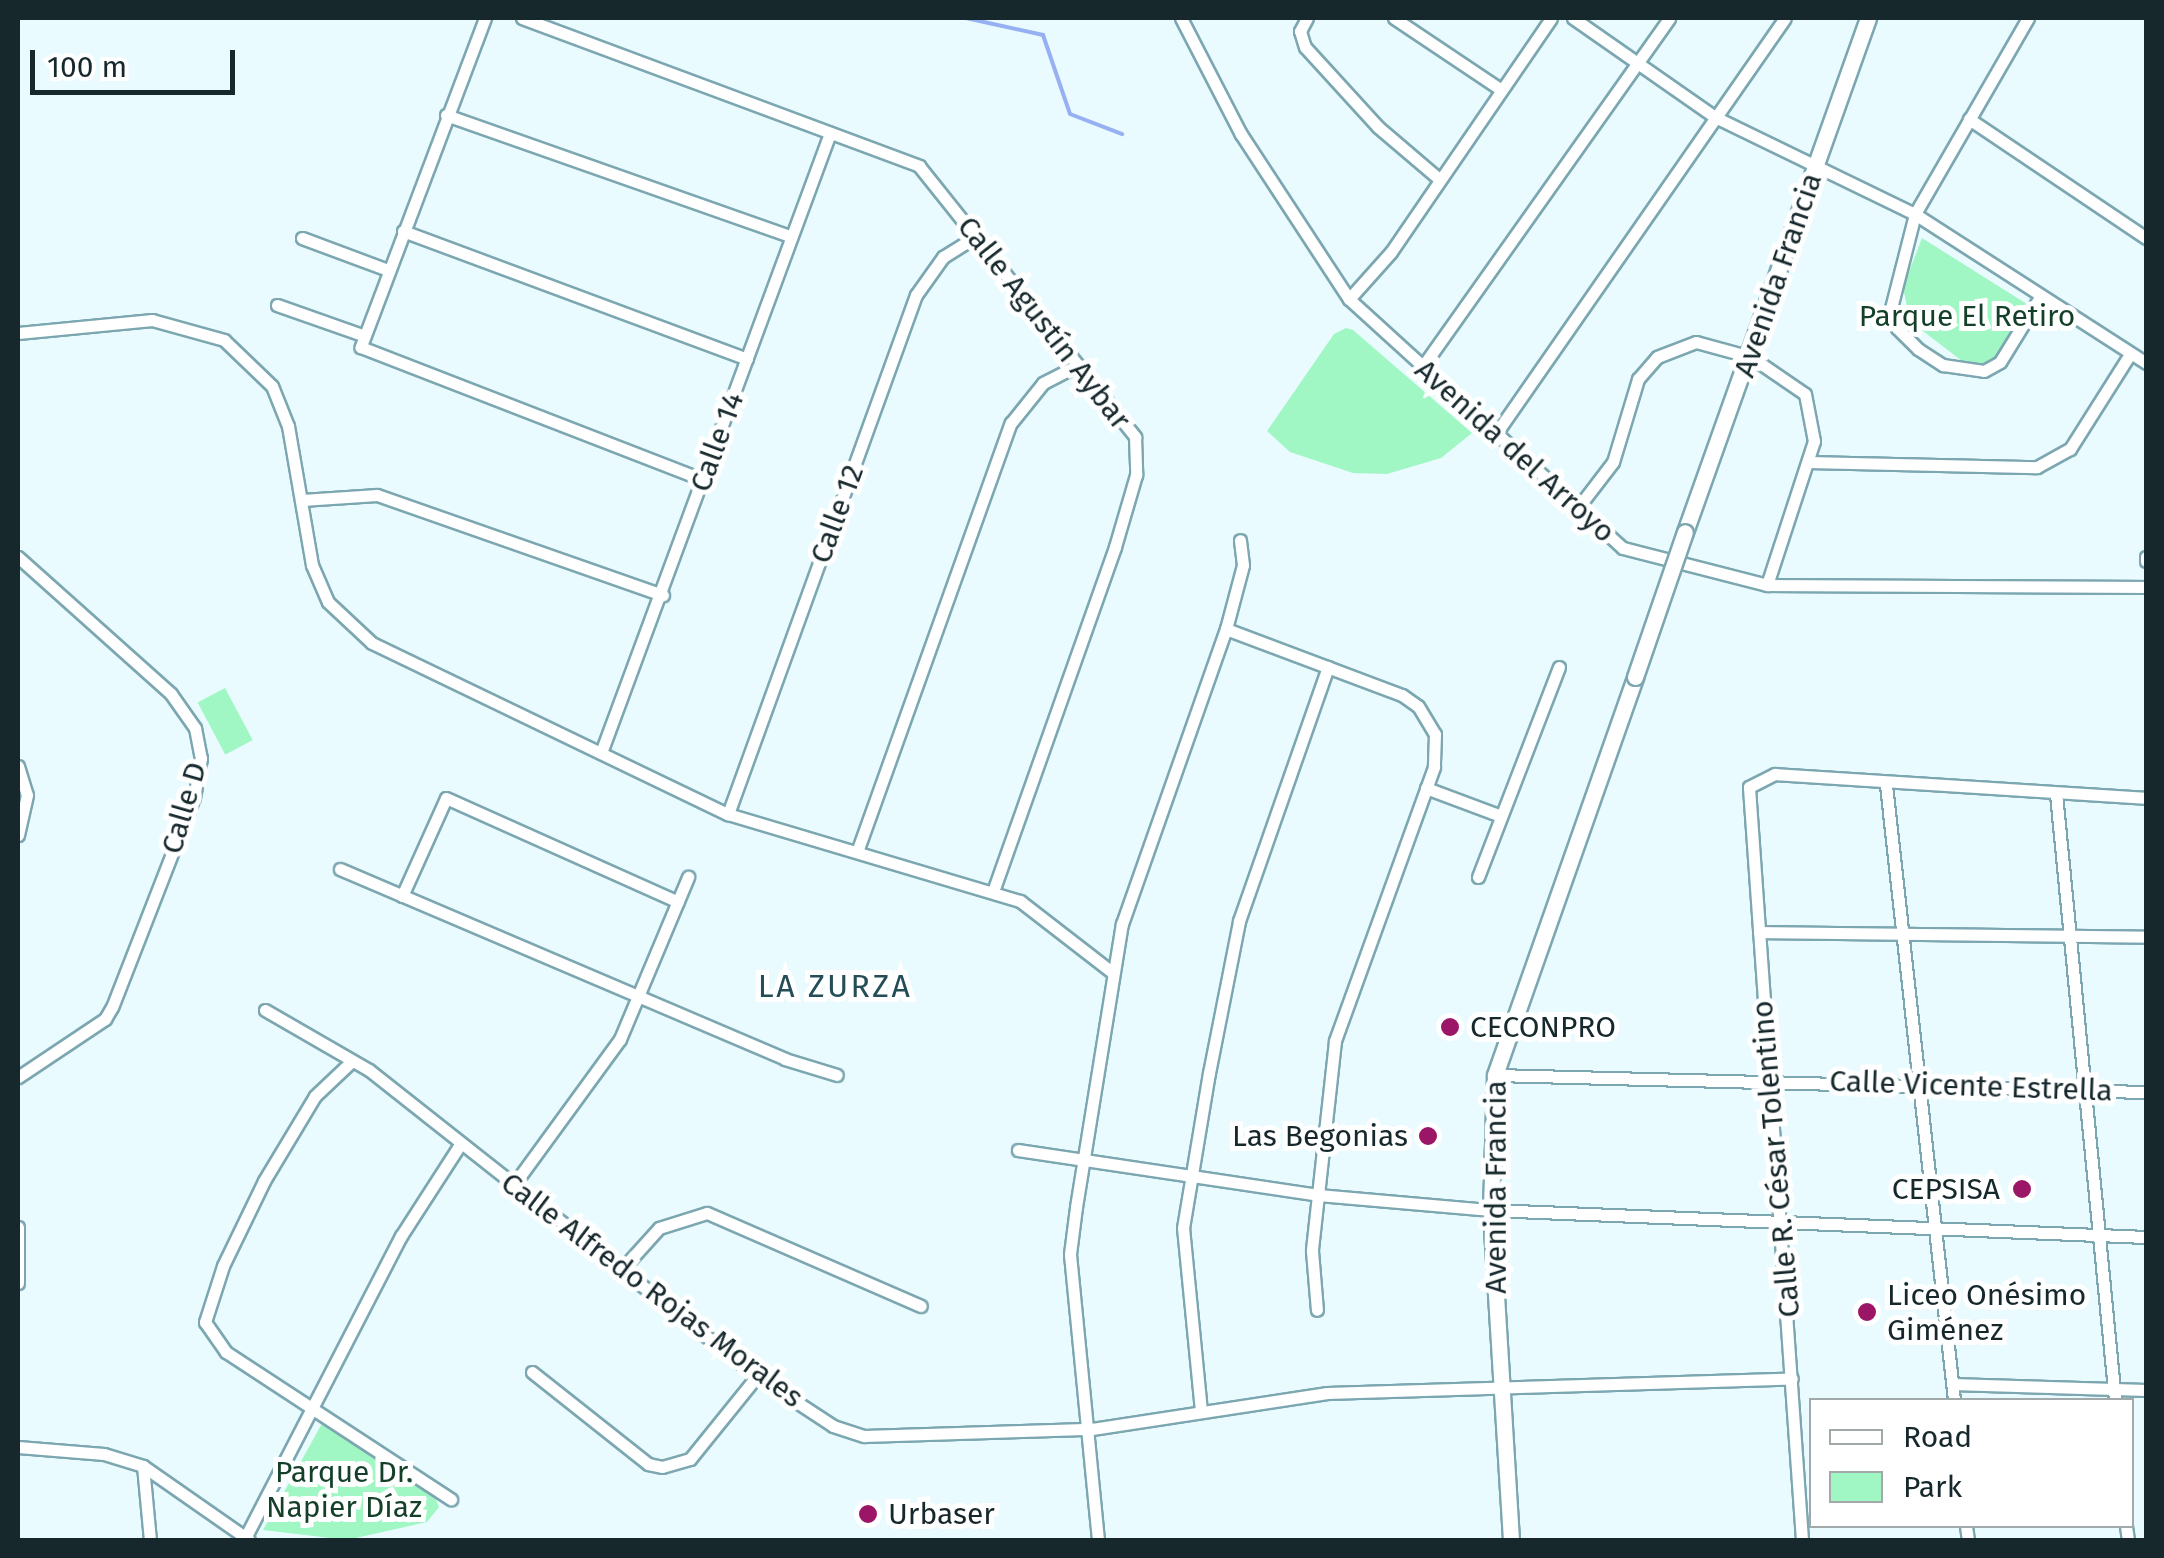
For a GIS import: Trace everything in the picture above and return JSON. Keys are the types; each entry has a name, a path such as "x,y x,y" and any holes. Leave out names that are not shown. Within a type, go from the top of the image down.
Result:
{"main road":[{"name":"Avenida Francia","path":"1511,1540 1491,1210 1494,1075 1868,18"}],"street":[{"path":"361,341 484,18"},
{"name":"Calle Agustín Aybar","path":"522,18 919,166 1134,436 1136,476 992,892"},
{"name":"Avenida del Arroyo","path":"1181,18 1241,134 1350,300 1580,505 1622,548 1766,585 2146,587"},
{"path":"1307,18 1300,30 1305,47 1378,127 1439,179"},
{"path":"1394,18 1500,89"},
{"path":"1350,300 1391,252 1551,18"},
{"path":"1572,18 1715,118 1914,214 2146,364"},
{"path":"1424,366 1669,18"},
{"path":"1497,432 1786,18"},
{"path":"2028,18 1914,214 1891,308 1896,328 1918,349 1943,365 1984,371 2000,362 2040,297"},
{"path":"446,115 789,236"},
{"path":"1969,119 2146,238"},
{"name":"Calle 14","path":"602,750 830,133"},
{"path":"404,232 748,359"},
{"name":"Calle 12","path":"728,814 916,295 942,258 977,236"},
{"path":"302,238 388,270"},
{"path":"277,304 702,479"},
{"path":"18,333 152,320 224,340 272,386 288,426 312,565 328,602 372,643 602,750 728,814 1020,902 1112,972"},
{"path":"1580,505 1613,462 1638,379 1658,357 1696,342 1750,357 1804,394 1814,441 1766,585"},
{"path":"1808,462 2037,467 2070,449 2130,354"},
{"path":"857,852 1011,423 1043,383 1076,366"},
{"path":"302,500 377,495 662,595"},
{"path":"1098,1540 1092,1428 1070,1254 1083,1160 1112,972 1131,894 1226,629 1243,566 1240,540"},
{"name":"Calle D","path":"18,557 172,694 196,728 202,758 194,797 112,1007 105,1019 18,1078"},
{"path":"1226,629 1418,706 1434,734 1434,766 1335,1041 1312,1251 1317,1310"},
{"path":"1201,1410 1184,1264 1192,1175 1236,933 1328,667"},
{"path":"1478,877 1559,667"},
{"path":"18,766 26,795 18,835"},
{"name":"Calle R. César Tolentino","path":"1802,1540 1746,798 1754,780 1775,774 1886,784"},
{"path":"1954,1398 1886,784 2146,798"},
{"path":"1426,788 1501,816"},
{"path":"2056,794 2115,1395"},
{"path":"402,896 446,798 678,902"},
{"path":"340,870 837,1076"},
{"path":"515,1183 620,1040 688,877"},
{"path":"1758,932 2146,937"},
{"name":"Calle Alfredo Rojas Morales","path":"264,1010 352,1061 458,1146 515,1183 757,1376 833,1426 864,1436 1092,1428 1328,1393 1792,1378"},
{"path":"352,1061 315,1096 264,1181 223,1266 205,1322 226,1352 451,1498"},
{"name":"Calle Vicente Estrella","path":"1494,1075 1768,1079 2146,1092"},
{"path":"18,1446 104,1454 143,1466 247,1540 401,1236 458,1146"},
{"path":"1018,1150 1318,1195 1491,1210 2146,1237"},
{"path":"623,1268 659,1228 706,1213 921,1306"},
{"path":"18,1227 18,1283"},
{"path":"532,1372 648,1464 662,1467 690,1459 757,1376"},
{"path":"1952,1384 2115,1395 2146,1390"},
{"path":"143,1466 150,1540"}],"green space":[{"name":"Parque El Retiro","path":"1922,238 2030,306 2000,363 1971,368 1910,321 1903,287"},
{"path":"1346,328 1472,433 1441,458 1387,474 1353,473 1290,452 1267,431 1334,334"},
{"path":"225,688 253,740 225,755 198,703"},
{"name":"Parque Dr. Napier Díaz","path":"325,1418 426,1476 439,1507 427,1522 347,1540 263,1530"}],"waterway":[{"path":"966,18 1043,35 1070,114 1122,134"}],"place":[{"name":"CECONPRO","path":"1450,1027"},
{"name":"Las Begonias","path":"1428,1136"},
{"name":"CEPSISA","path":"2022,1189"},
{"name":"Liceo Onésimo Giménez","path":"1867,1312"},
{"name":"Urbaser","path":"868,1514"}],"district":[{"name":"LA ZURZA","path":"835,986"}]}
